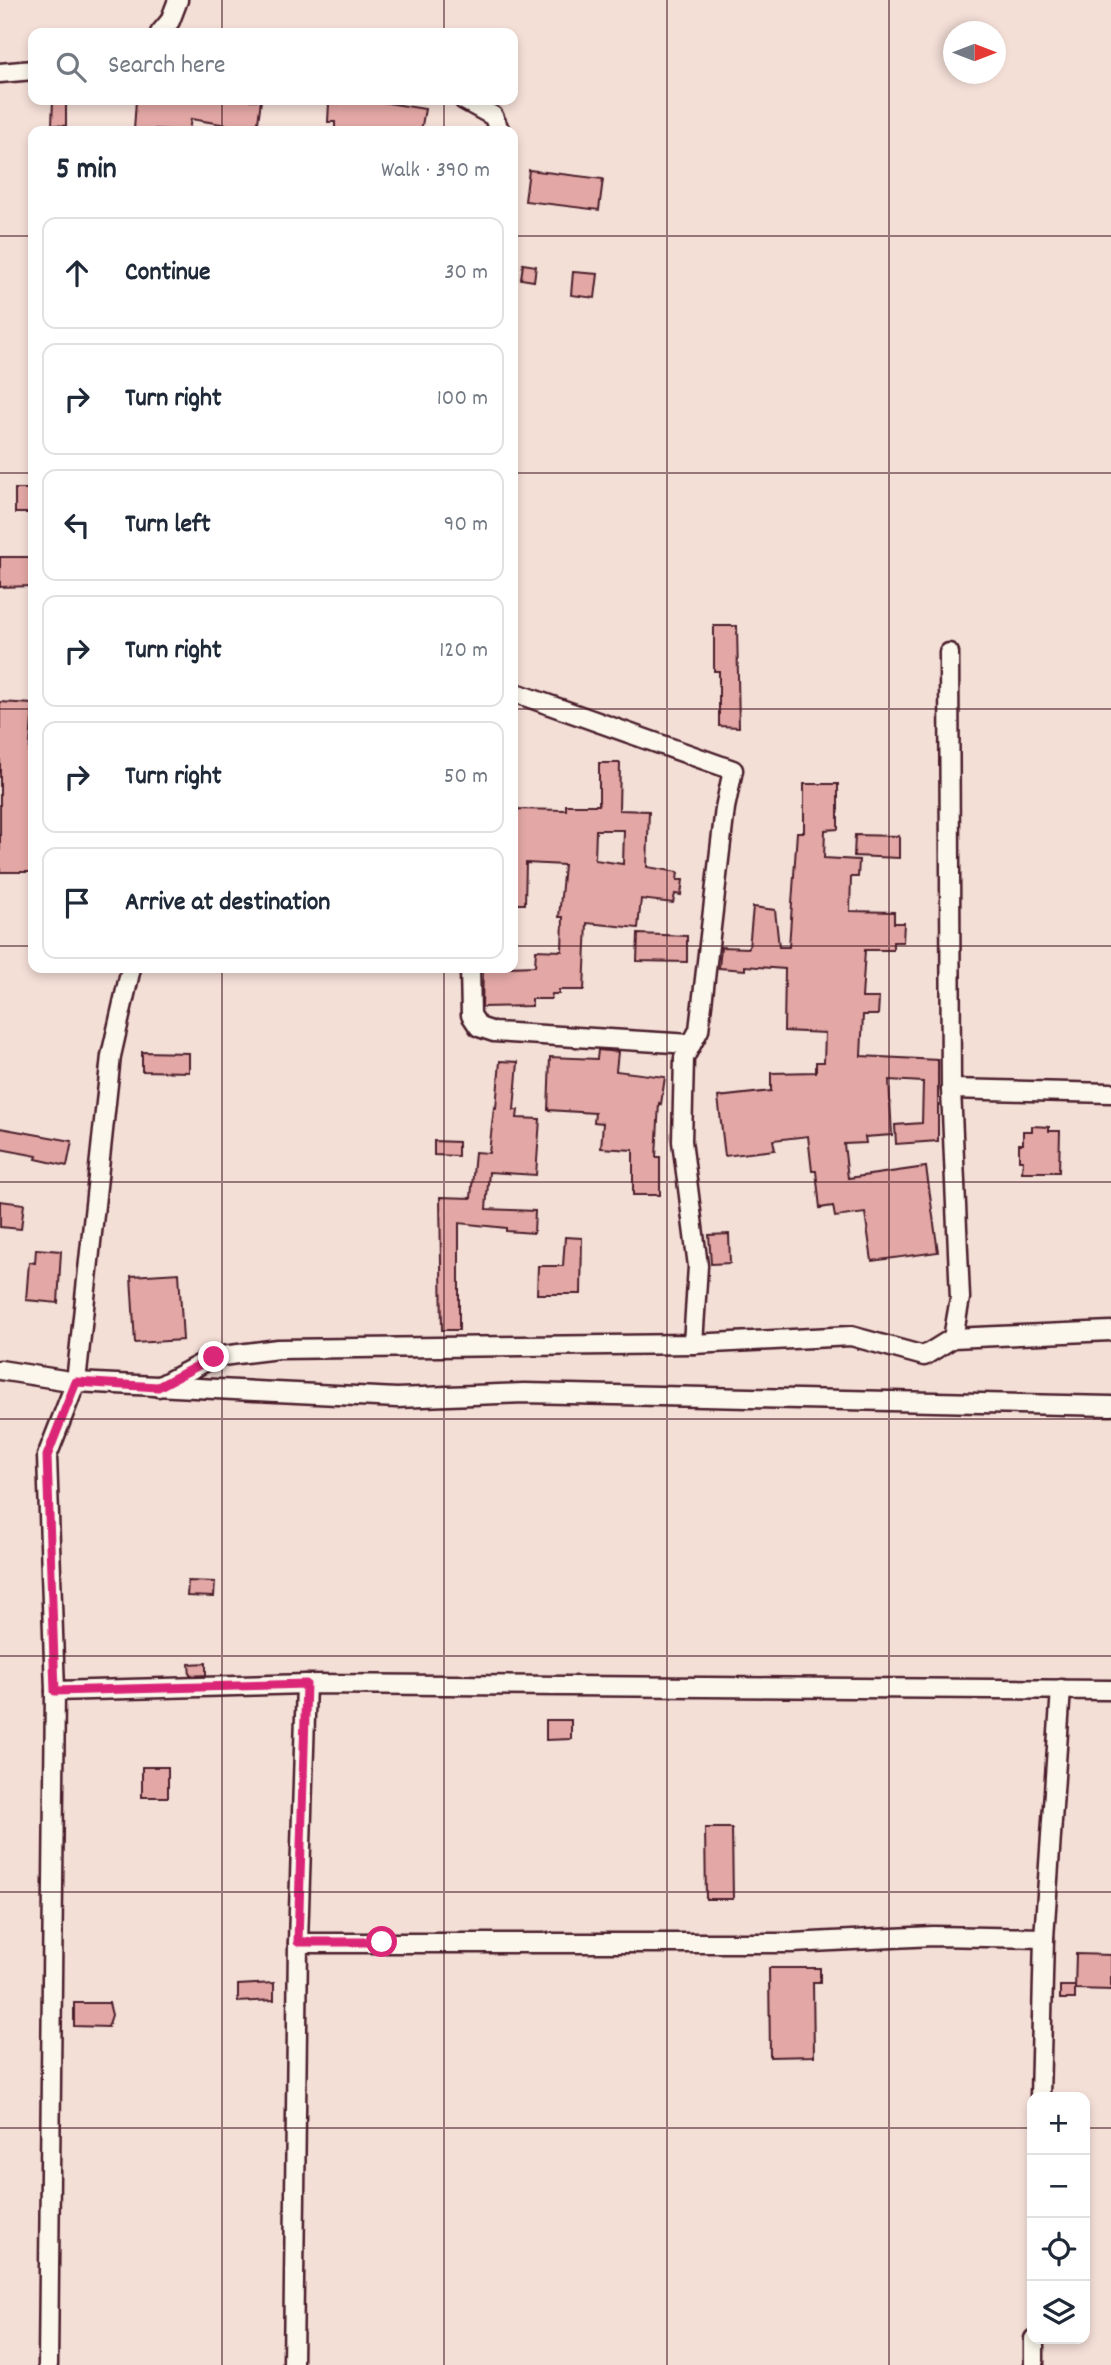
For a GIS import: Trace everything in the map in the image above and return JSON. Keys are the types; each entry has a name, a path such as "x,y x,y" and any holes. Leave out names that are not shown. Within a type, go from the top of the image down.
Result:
{"street":[{"path":"164,28 170,21 178,0"},
{"path":"0,73 28,70"},
{"path":"473,105 493,116 498,126"},
{"path":"950,653 951,1089 960,1298 953,1338"},
{"path":"518,694 733,771 725,808 699,1030 684,1058 682,1142 698,1266 693,1344"},
{"path":"48,2365 55,1691 47,1456 76,1382 111,1056 130,973"},
{"path":"470,973 471,1015 479,1027 494,1032 691,1044"},
{"path":"951,1089 1111,1093"},
{"path":"158,1387 214,1357 278,1349 693,1344 851,1336 924,1356 953,1338 1111,1331"},
{"path":"0,1370 76,1382 397,1398 524,1393 1111,1406"},
{"path":"55,1691 306,1684 1111,1690"},
{"path":"293,2365 298,1942 306,1684"},
{"path":"1040,2092 1044,1938 1061,1689"},
{"path":"298,1942 766,1943 933,1936 1044,1938"},
{"path":"1034,2344 1034,2365"}],"building":[{"path":"53,105 66,105 66,126 52,125"},
{"path":"136,105 260,105 258,126 233,126 191,119 190,126 134,126"},
{"path":"329,105 401,105 425,109 422,126 335,126 335,122 328,122"},
{"path":"529,170 603,179 599,210 525,201"},
{"path":"523,264 536,266 534,281 521,279"},
{"path":"573,272 598,274 595,298 571,295"},
{"path":"15,489 28,489 28,513 15,513"},
{"path":"0,557 28,557 28,586 0,587"},
{"path":"714,626 737,626 739,727 719,726 719,671 714,671"},
{"path":"0,702 28,704 28,872 0,872"},
{"path":"599,763 620,763 619,810 649,811 647,867 678,872 677,880 683,880 681,895 675,894 673,903 641,899 638,928 587,923 584,990 559,990 559,994 552,994 551,999 532,999 532,1006 482,1007 483,973 518,973 518,967 535,966 536,950 562,951 563,917 559,917 564,865 526,863 525,904 518,904 518,809 566,810 566,805 599,805","holes":["596,830 624,830 623,864 595,860"]},
{"path":"804,784 838,784 838,829 825,830 824,858 859,860 858,877 851,877 850,911 894,912 894,923 904,923 903,942 893,942 893,950 865,950 862,998 879,998 878,1015 863,1015 861,1056 938,1060 938,1141 896,1144 895,1125 922,1123 923,1082 889,1080 892,1135 865,1137 866,1143 844,1144 848,1178 926,1167 938,1252 872,1261 865,1213 835,1217 833,1206 820,1208 816,1171 812,1171 808,1136 773,1140 775,1150 725,1156 718,1097 771,1091 771,1073 816,1072 816,1062 824,1062 825,1033 784,1031 785,969 745,966 745,970 719,968 721,947 749,948 753,907 775,910 779,947 789,947 797,832 804,832"},
{"path":"855,835 899,836 899,858 854,856"},
{"path":"638,934 687,936 687,962 637,961"},
{"path":"598,1050 618,1052 616,1071 665,1077 661,1104 659,1103 656,1157 660,1157 660,1195 633,1195 633,1150 601,1148 603,1123 594,1122 595,1113 548,1110 550,1057 597,1059"},
{"path":"142,1052 189,1053 189,1072 142,1071"},
{"path":"500,1061 518,1062 514,1110 518,1110 517,1118 540,1119 536,1175 489,1172 486,1209 535,1211 534,1233 459,1223 459,1330 442,1330 440,1197 471,1198 475,1152 489,1153"},
{"path":"1032,1126 1060,1131 1059,1172 1022,1172 1023,1160 1019,1160 1019,1144 1023,1144 1023,1131 1032,1131"},
{"path":"0,1128 72,1141 67,1166 36,1159 37,1156 0,1149"},
{"path":"434,1141 458,1142 458,1156 434,1155"},
{"path":"0,1201 24,1204 21,1229 0,1227"},
{"path":"729,1234 730,1263 711,1264 709,1235"},
{"path":"565,1237 582,1238 581,1294 537,1294 538,1266 563,1266"},
{"path":"36,1249 61,1251 58,1303 26,1300 29,1262 35,1263"},
{"path":"179,1273 183,1340 135,1343 131,1276"},
{"path":"188,1581 215,1582 214,1597 187,1596"},
{"path":"206,1663 206,1675 190,1676 189,1664"},
{"path":"546,1720 571,1720 571,1739 546,1740"},
{"path":"142,1767 168,1767 168,1797 142,1797"},
{"path":"705,1828 732,1828 733,1899 706,1899"},
{"path":"1076,1954 1111,1955 1111,1990 1075,1989"},
{"path":"769,1968 820,1968 820,1982 813,1982 814,2056 770,2057"},
{"path":"274,1983 274,2000 238,2002 238,1985"},
{"path":"1060,1986 1075,1986 1075,1999 1060,1999"},
{"path":"74,2003 109,2003 112,2015 108,2027 74,2026"}],"route":[{"path":"214,1357 158,1387 76,1382 47,1456 55,1691 306,1684 298,1942 382,1942"}]}
